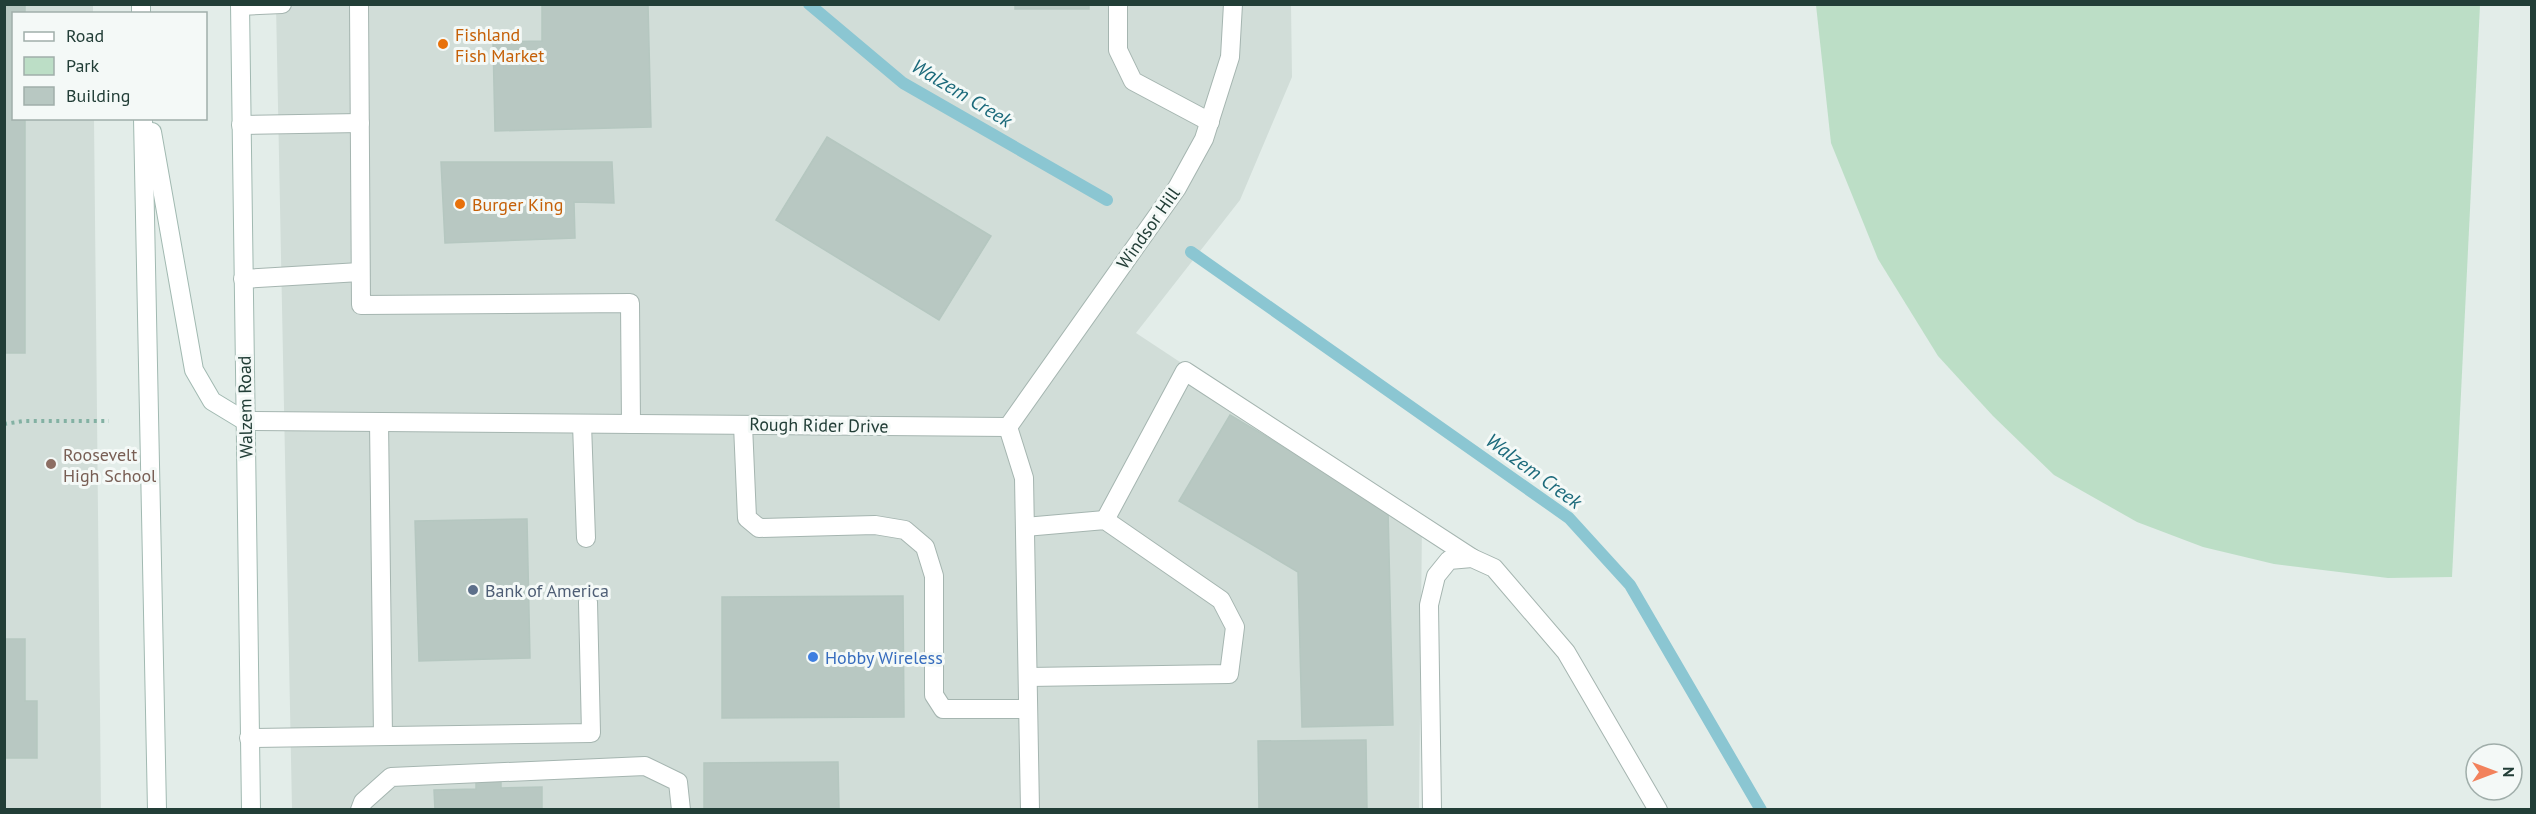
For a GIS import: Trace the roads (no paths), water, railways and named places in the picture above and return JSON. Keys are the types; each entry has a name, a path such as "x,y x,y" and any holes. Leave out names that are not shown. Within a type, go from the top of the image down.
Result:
{"main road":[{"path":"240,5 282,4"},
{"path":"359,4 361,305 630,303 631,424"},
{"path":"1118,4 1118,50 1133,81 1210,122"},
{"name":"Windsor Hill","path":"1008,427 1177,188 1204,139 1230,57 1233,4"},
{"name":"Walzem Road","path":"240,5 251,810"},
{"path":"143,120 157,810"},
{"path":"150,120 194,370 212,401 245,421"},
{"path":"241,125 360,123"},
{"path":"243,279 360,272"},
{"path":"1105,520 1185,371 1472,558 1494,568 1566,652 1658,810"},
{"name":"Rough Rider Drive","path":"245,421 1008,427"},
{"path":"379,422 383,736"},
{"path":"582,424 586,538"},
{"path":"743,425 747,518 759,528 875,525 905,530 925,547 934,576 934,696 943,709 1028,709"},
{"path":"1008,427 1024,478 1030,810"},
{"path":"1025,527 1105,520 1221,600 1235,627 1229,675 1028,677"},
{"path":"1432,810 1429,605 1436,576 1449,560 1472,558"},
{"path":"249,738 591,733 588,602"},
{"path":"360,810 363,802 392,777 645,766 678,782 681,810"}],"waterway":[{"name":"Walzem Creek","path":"809,4 903,83 1107,200"},
{"name":"Walzem Creek","path":"1191,252 1569,518 1630,585 1761,810"}],"place":[{"name":"Fishland Fish Market","path":"443,44"},
{"name":"Burger King","path":"460,204"},
{"name":"Roosevelt High School","path":"51,464"},
{"name":"Bank of America","path":"473,590"},
{"name":"Hobby Wireless","path":"813,657"}]}
